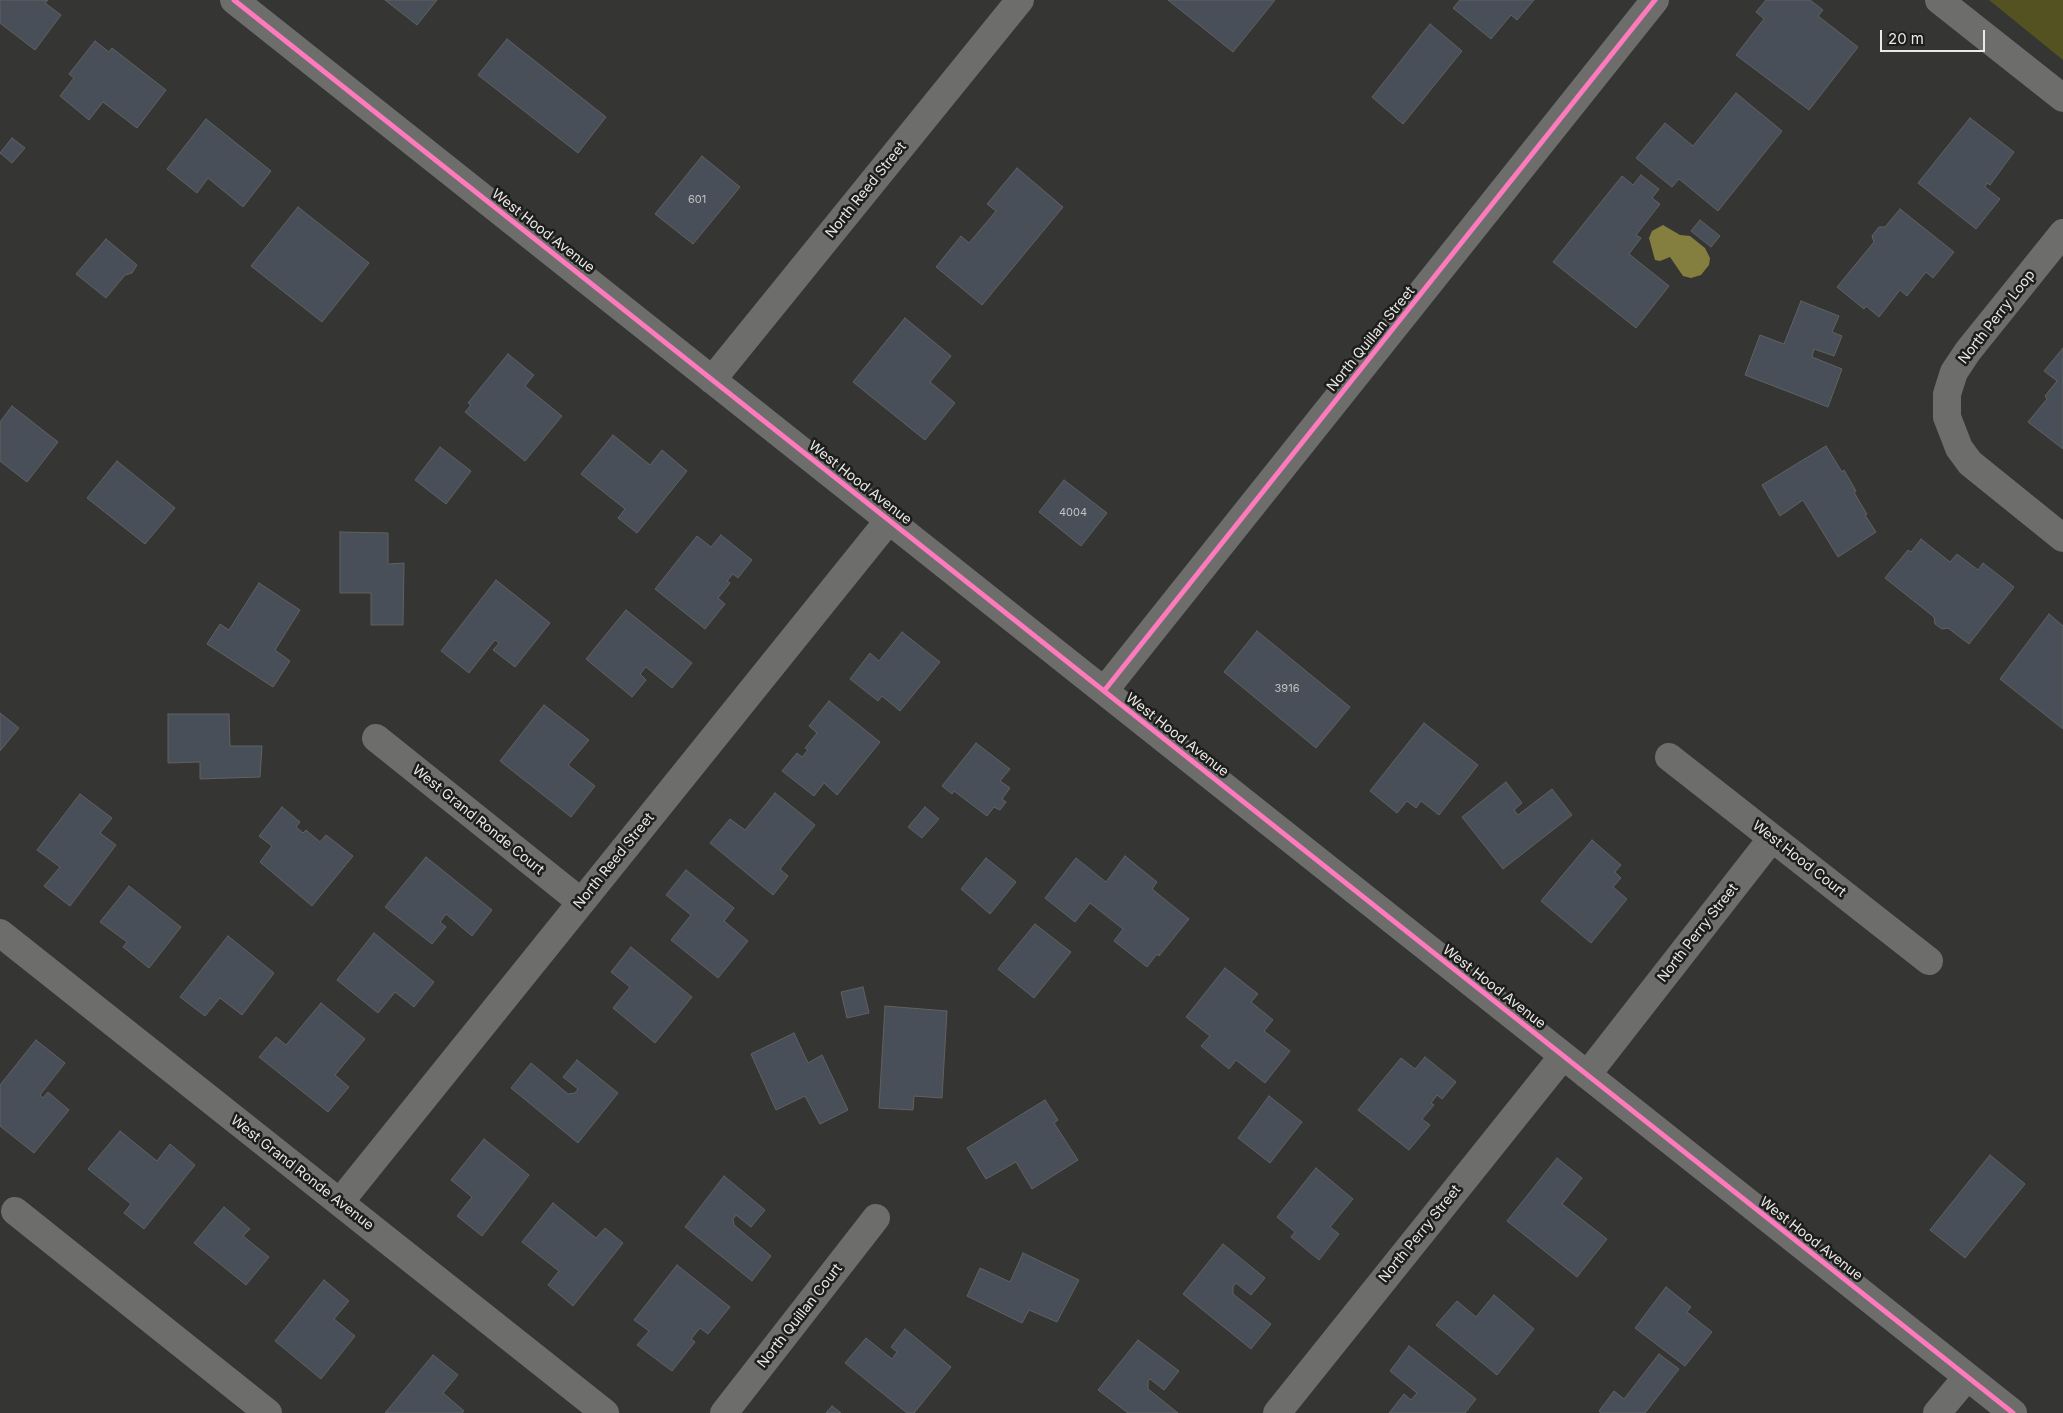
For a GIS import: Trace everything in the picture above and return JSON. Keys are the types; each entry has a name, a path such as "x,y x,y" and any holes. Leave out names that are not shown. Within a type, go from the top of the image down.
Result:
{"street":[{"name":"North Reed Street","path":"712,380 1020,0"},
{"name":"North Quillan Street","path":"1104,691 1655,0"},
{"path":"1939,0 2063,98"},
{"name":"West Hood Avenue","path":"246,4 712,380 2013,1413"},
{"name":"North Perry Loop","path":"2063,233 1968,351 1954,372 1947,394 1946,417 1956,442 1970,463 2063,538"},
{"name":"North Reed Street","path":"340,1202 889,520"},
{"name":"West Grand Ronde Court","path":"376,738 581,902"},
{"name":"West Hood Court","path":"1669,757 1929,961"},
{"name":"North Perry Street","path":"1587,1075 1772,838"},
{"name":"West Grand Ronde Avenue","path":"0,932 605,1413"},
{"name":"North Perry Street","path":"1277,1413 1563,1056"},
{"path":"15,1211 268,1413"},
{"name":"North Quillan Court","path":"724,1413 876,1218"},
{"path":"1937,1413 1967,1377"}],"shaded area":[{"path":"1989,0 2063,0 2063,60"},
{"path":"1663,225 1680,235 1690,236 1705,248 1710,258 1709,265 1701,275 1691,278 1683,276 1670,257 1660,261 1655,260 1649,238 1652,231"}],"building":[{"path":"0,0 48,0 45,3 61,15 35,50 0,23"},
{"path":"385,0 437,0 417,25"},
{"path":"1168,0 1275,0 1233,52"},
{"path":"1460,0 1534,0 1517,20 1511,15 1491,39 1453,8"},
{"path":"1766,0 1810,0 1823,10 1818,16 1858,47 1809,110 1736,55 1764,19 1756,12"},
{"path":"1430,24 1462,51 1403,124 1372,97"},
{"path":"507,39 606,117 578,153 478,75"},
{"path":"95,41 109,52 112,48 166,90 137,128 103,102 89,120 60,96 74,78 69,74"},
{"path":"1736,93 1782,131 1718,211 1679,179 1672,187 1636,158 1665,123 1693,146"},
{"path":"1970,118 2014,152 1990,185 1987,183 1985,187 2000,199 1976,229 1918,183"},
{"path":"206,119 271,171 243,207 208,178 197,193 167,169"},
{"path":"12,138 25,148 12,163 0,153"},
{"path":"702,156 740,187 693,244 655,214"},
{"path":"1017,168 1063,207 982,305 936,267 961,236 969,243 996,211 987,204"},
{"path":"1641,175 1659,189 1652,198 1660,204 1636,235 1641,238 1629,254 1669,286 1636,328 1553,262 1622,176 1633,185"},
{"path":"298,207 369,263 322,322 251,266"},
{"path":"1900,209 1954,252 1933,278 1926,272 1907,296 1900,290 1879,317 1866,306 1864,309 1837,287 1874,242 1872,236 1879,227 1885,227"},
{"path":"1700,220 1720,236 1711,247 1691,231"},
{"path":"106,239 137,265 132,273 125,275 106,298 76,274"},
{"path":"1801,301 1839,316 1832,332 1842,336 1834,356 1814,349 1812,357 1842,369 1828,407 1745,375 1760,335 1784,344"},
{"path":"905,318 951,356 930,382 955,403 925,440 853,382"},
{"path":"2063,348 2063,449 2028,422 2047,399 2045,396 2057,381 2044,371"},
{"path":"508,354 534,375 525,386 562,416 525,461 465,412 471,405 468,403"},
{"path":"12,406 58,442 27,482 0,461 0,422"},
{"path":"613,435 650,465 662,450 687,471 637,533 618,518 625,509 581,474"},
{"path":"1826,446 1842,472 1844,470 1867,514 1865,515 1876,532 1838,557 1803,500 1780,516 1762,485"},
{"path":"440,447 471,471 446,504 415,480"},
{"path":"117,461 175,508 145,544 87,498"},
{"path":"1064,480 1107,513 1081,546 1039,512"},
{"path":"340,532 388,533 388,564 404,563 403,625 371,625 371,593 340,593"},
{"path":"721,535 752,560 738,578 733,574 727,581 730,583 718,598 725,604 705,629 655,589 697,536 711,547"},
{"path":"1921,539 1950,562 1957,554 1978,570 1983,563 2014,587 1969,644 1948,628 1942,629 1935,624 1934,617 1885,578 1908,550 1911,552"},
{"path":"496,580 550,623 515,667 493,650 499,643 495,640 469,673 441,651"},
{"path":"259,583 300,610 275,650 290,661 273,687 207,644 220,624 229,630"},
{"path":"626,610 692,663 672,688 646,667 640,674 646,680 632,697 586,659"},
{"path":"2049,614 2063,626 2063,729 2000,679"},
{"path":"1257,631 1350,707 1316,748 1224,672"},
{"path":"902,632 940,662 900,711 882,696 878,701 850,679 870,653 879,661"},
{"path":"829,701 880,742 837,795 824,783 814,796 782,771 797,753 802,757 808,750 805,748 817,733 809,726"},
{"path":"544,705 589,740 568,765 595,786 571,817 500,761"},
{"path":"0,713 19,728 0,751"},
{"path":"168,714 229,714 230,746 262,746 260,777 200,779 200,762 168,763"},
{"path":"1424,723 1478,765 1439,815 1421,801 1416,808 1407,801 1397,813 1370,791"},
{"path":"976,743 1010,769 1000,781 1010,788 1002,799 1006,802 1000,810 994,807 987,816 954,791 952,794 942,786"},
{"path":"1506,782 1522,803 1514,810 1518,815 1552,789 1572,815 1503,869 1462,817"},
{"path":"775,793 815,825 780,869 788,876 773,895 710,843 730,819 745,830"},
{"path":"80,794 112,818 100,833 116,845 70,906 44,886 60,867 37,850"},
{"path":"282,807 300,822 296,827 303,833 306,830 320,842 326,835 353,856 312,906 260,862 272,846 259,836"},
{"path":"925,807 939,819 922,838 908,827"},
{"path":"1592,840 1621,865 1615,872 1621,878 1613,887 1627,899 1591,943 1541,901"},
{"path":"1125,856 1157,882 1152,889 1189,919 1159,956 1157,954 1147,967 1114,941 1123,929 1090,903 1075,922 1045,898 1076,858 1106,882"},
{"path":"426,857 492,910 472,936 446,914 440,922 446,927 432,944 385,907"},
{"path":"986,858 1016,882 990,914 961,889"},
{"path":"686,870 734,908 724,921 748,941 718,978 671,940 691,915 666,895"},
{"path":"129,886 181,927 149,968 123,947 127,942 100,922"},
{"path":"1035,924 1071,952 1034,998 998,969"},
{"path":"374,933 434,982 414,1007 395,992 378,1013 337,980"},
{"path":"228,936 274,973 242,1015 220,998 205,1016 180,997"},
{"path":"631,947 692,997 655,1043 613,1008 630,987 611,972"},
{"path":"1225,968 1258,994 1251,1002 1273,1020 1264,1031 1290,1051 1265,1083 1236,1060 1229,1069 1201,1046 1210,1036 1186,1017"},
{"path":"863,987 869,1013 847,1018 841,992"},
{"path":"321,1003 365,1039 335,1075 349,1087 328,1112 259,1057 276,1037 286,1045"},
{"path":"885,1006 947,1011 942,1098 914,1096 913,1110 879,1108"},
{"path":"794,1033 808,1063 822,1055 848,1110 820,1124 805,1096 776,1110 751,1054"},
{"path":"36,1040 65,1063 40,1095 43,1098 48,1092 69,1110 34,1153 0,1126 0,1085"},
{"path":"1425,1057 1456,1082 1442,1099 1437,1095 1431,1103 1434,1105 1422,1119 1430,1125 1409,1150 1358,1110 1401,1058 1415,1069"},
{"path":"577,1060 618,1093 578,1143 511,1088 531,1063 568,1094 575,1093 578,1089 563,1077"},
{"path":"1269,1096 1302,1122 1270,1163 1238,1138"},
{"path":"1045,1100 1058,1120 1054,1123 1078,1160 1032,1189 1016,1162 986,1179 967,1148"},
{"path":"120,1131 157,1161 170,1144 195,1165 144,1229 124,1213 131,1204 88,1169"},
{"path":"484,1139 529,1175 482,1236 457,1216 472,1197 451,1180"},
{"path":"1990,1155 2025,1184 1965,1258 1930,1230"},
{"path":"1557,1158 1582,1178 1562,1204 1607,1239 1577,1277 1507,1221"},
{"path":"1316,1168 1353,1199 1330,1227 1339,1234 1319,1260 1291,1237 1295,1232 1277,1217"},
{"path":"724,1176 765,1210 751,1227 736,1215 733,1219 734,1225 771,1256 752,1281 685,1227"},
{"path":"553,1203 596,1238 605,1228 623,1243 573,1306 548,1285 559,1271 522,1242"},
{"path":"224,1207 250,1229 243,1236 269,1257 246,1285 194,1243"},
{"path":"1223,1244 1265,1278 1251,1295 1236,1283 1233,1287 1233,1294 1271,1324 1251,1349 1183,1294"},
{"path":"1023,1253 1079,1280 1057,1322 1029,1310 1022,1323 967,1296 980,1268 1010,1282"},
{"path":"677,1265 730,1307 708,1334 700,1328 691,1339 695,1342 672,1371 637,1345 649,1331 634,1320"},
{"path":"324,1280 349,1301 334,1319 355,1336 321,1379 275,1341"},
{"path":"1666,1287 1691,1307 1687,1312 1712,1332 1685,1366 1635,1328"},
{"path":"1494,1295 1534,1329 1497,1375 1436,1325 1457,1301 1476,1317"},
{"path":"905,1329 951,1367 914,1413 907,1413 845,1363 866,1338 892,1359 897,1352 891,1347"},
{"path":"1138,1340 1179,1371 1164,1390 1150,1379 1148,1381 1148,1389 1178,1413 1128,1413 1098,1390"},
{"path":"1409,1346 1476,1399 1465,1413 1389,1413 1404,1394 1411,1400 1417,1393 1390,1371"},
{"path":"1659,1354 1679,1369 1645,1413 1601,1413 1599,1411 1614,1391 1624,1399"},
{"path":"433,1355 458,1375 443,1393 464,1411 462,1413 385,1413"},
{"path":"832,1406 841,1413 826,1413"}],"cycle path":[{"path":"234,0 2013,1413"},
{"path":"1104,691 1655,0"}]}
